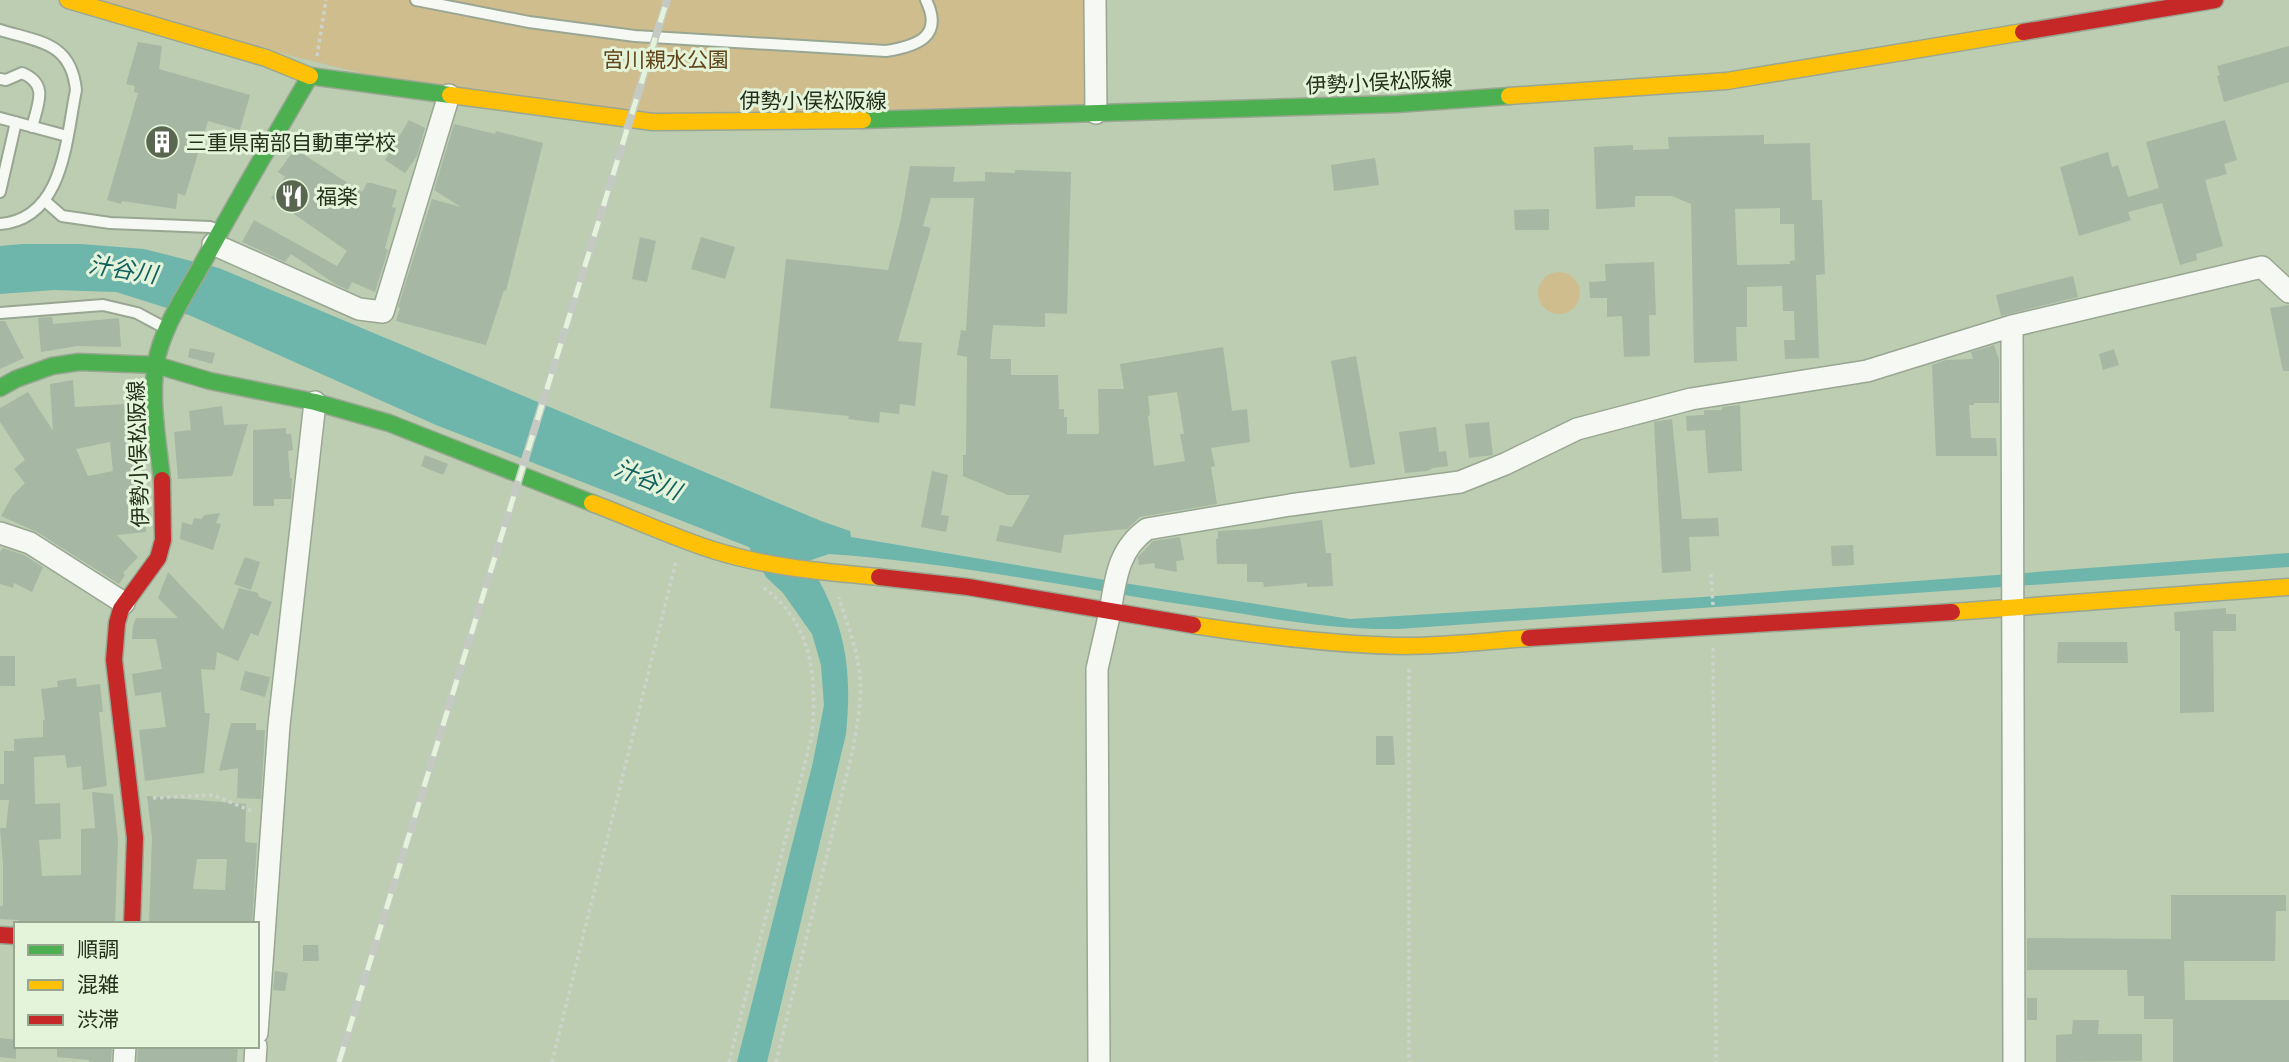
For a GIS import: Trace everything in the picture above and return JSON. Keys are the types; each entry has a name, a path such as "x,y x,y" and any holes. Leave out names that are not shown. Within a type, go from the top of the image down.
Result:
{"main road":[{"path":"68,0 266,58 310,76"},
{"name":"伊勢小俣松阪線","path":"132,922 135,838 114,660 117,623 124,603 158,558 163,540 163,492 155,409 156,365 168,327 310,76 653,122 924,120 1397,104 1727,81 2215,0"},
{"path":"0,388 52,366 79,362 156,365 210,381 315,402 389,423 682,538 743,559 828,572 967,586 1321,643 1409,646 1713,619 2289,587"}],"street":[{"path":"1096,0 1096,113"},
{"path":"214,242 359,309 383,312 449,95"},
{"path":"1099,1062 1097,669 1111,609 1116,570 1131,543 1147,529 1290,505 1460,482 1505,464 1577,429 1691,399 1867,372 2012,326 2262,267 2289,292"},
{"path":"2012,326 2014,1062"},
{"path":"259,1005 279,725 315,402"},
{"path":"0,533 30,544 124,603"}],"lane":[{"path":"416,0 529,22 635,36 886,51 909,47 922,41 930,29 932,14 926,0"},
{"path":"0,30 45,43 65,55 75,78 76,90 57,183 45,201 15,223 0,224"},
{"path":"0,79 6,80 22,73 32,77 38,85 39,94 32,127"},
{"path":"0,118 67,136"},
{"path":"0,192 16,122"},
{"path":"45,201 62,216 110,223 210,227 214,242"},
{"path":"0,313 103,305 137,313 168,327"}],"path":[{"path":"326,0 316,59 326,61"},
{"path":"552,1062 682,538"},
{"path":"776,1062 853,749 859,709 860,678 855,645 834,582 828,572"},
{"path":"1711,574 1716,1062"},
{"path":"729,1062 812,734 815,699 812,667 803,636 792,613 776,596 755,581"},
{"path":"1409,646 1409,1062"},
{"path":"130,799 213,795 272,820"}],"green space":[{"name":"宮川親水公園","path":"68,0 1088,0 1090,113 629,121 449,95"},
{"path":"1559,272 1574,278 1580,293 1574,308 1559,314 1544,308 1538,293 1544,278"}],"water":[{"name":"汁谷川","path":"81,244 144,249 219,268 850,531 851,537 1350,619 1703,597 2289,553 2289,567 1374,629 1305,623 973,570 829,554 808,561 830,604 843,644 848,686 846,734 767,1062 737,1062 813,762 824,705 821,665 812,634 783,593 766,577 749,547 436,425 189,315 116,292 54,290 0,294 0,246"}],"building":[{"path":"138,42 162,46 159,69 250,95 240,130 208,121 185,196 178,193 176,209 122,201 121,204 107,200 138,93 134,92 135,86 126,84"},
{"path":"2289,46 2289,82 2224,102 2217,66"},
{"path":"409,120 425,128 417,156 405,173 385,160"},
{"path":"2225,120 2237,160 2224,164 2227,174 2205,180 2223,246 2196,254 2197,260 2180,265 2162,203 2128,212 2131,220 2079,236 2060,167 2108,152 2112,167 2118,165 2128,197 2159,188 2146,142"},
{"path":"454,124 543,143 506,291 504,290 486,345 396,321 432,199 461,207 434,190"},
{"path":"1764,135 1764,144 1810,143 1812,200 1822,200 1825,274 1816,275 1819,358 1785,359 1784,340 1795,340 1794,311 1783,311 1782,286 1747,287 1747,327 1736,327 1737,361 1694,363 1691,204 1672,196 1635,196 1635,207 1596,209 1594,147 1633,145 1633,150 1669,149 1668,137","holes":["1780,208 1780,224 1794,224 1795,260 1790,261 1790,264 1737,265 1735,209"]},
{"path":"295,149 362,192 367,183 397,190 392,207 396,208 385,248 388,250 375,292 352,282 348,290 291,254 285,262 242,242 254,220 337,266 347,251 271,198 285,177 278,172"},
{"path":"1375,158 1379,185 1334,191 1331,165"},
{"path":"910,166 955,167 953,182 985,181 985,172 1071,172 1067,314 1045,313 1045,327 993,325 990,359 1011,359 1011,375 1058,375 1059,409 1064,409 1064,417 1067,417 1067,434 1099,434 1098,389 1124,389 1120,364 1223,347 1232,411 1247,409 1250,442 1211,448 1217,504 1140,517 1127,529 1064,535 1061,553 996,541 1000,525 1012,527 1030,495 1008,495 963,476 963,455 966,455 967,357 957,355 961,330 966,331 974,198 931,198 923,226 931,228 898,341 922,343 915,406 900,404 899,414 880,412 879,423 848,419 849,416 770,408 786,259 888,270 901,219","holes":["1177,392 1184,434 1180,434 1185,461 1154,466 1148,396"]},
{"path":"1549,209 1549,230 1515,230 1514,210"},
{"path":"640,237 656,241 647,282 632,279"},
{"path":"701,237 735,247 725,279 691,269"},
{"path":"1654,262 1656,315 1649,315 1650,356 1624,357 1622,316 1607,317 1607,298 1590,298 1589,282 1606,281 1605,264"},
{"path":"2073,276 2078,297 2001,316 1996,295"},
{"path":"2289,305 2289,371 2283,371 2270,308"},
{"path":"52,317 53,324 119,318 121,347 77,346 41,352 38,318"},
{"path":"0,321 5,321 24,358 0,369"},
{"path":"1994,345 1999,360 1999,403 1969,405 1971,438 1996,438 1997,456 1936,456 1932,365 1946,360 1973,359 1971,352"},
{"path":"190,348 215,353 212,364 188,357"},
{"path":"2114,349 2119,365 2103,370 2099,354"},
{"path":"1356,356 1375,464 1350,468 1331,361"},
{"path":"73,380 75,407 126,404 126,382 139,382 138,410 146,493 146,532 117,535 138,557 123,573 125,575 119,584 37,532 1,516 13,495 25,483 14,469 25,460 0,422 0,408 28,392 53,431 50,384","holes":["110,442 113,471 88,476 76,449"]},
{"path":"1740,405 1742,471 1708,473 1705,430 1687,431 1686,416 1704,415 1704,410 1722,410 1722,407"},
{"path":"222,406 224,425 248,424 232,476 178,479 174,432 191,430 189,411"},
{"path":"1672,419 1682,519 1718,518 1719,536 1689,537 1691,571 1662,573 1654,422"},
{"path":"1489,422 1493,455 1469,458 1465,424"},
{"path":"1436,427 1439,452 1446,451 1448,466 1405,473 1399,432"},
{"path":"286,428 286,434 291,434 293,450 288,451 292,478 291,499 274,499 274,506 253,506 253,430"},
{"path":"425,455 448,464 443,475 421,466"},
{"path":"932,471 948,475 941,515 949,516 946,532 921,527"},
{"path":"220,513 216,523 221,524 213,550 180,539 182,522 192,525 194,518 201,519 205,515"},
{"path":"1322,520 1326,553 1331,553 1333,586 1307,587 1307,583 1264,587 1263,582 1247,582 1247,564 1217,564 1218,531"},
{"path":"1180,537 1184,560 1176,561 1177,572 1155,568 1154,563 1139,565 1138,557 1153,541"},
{"path":"1853,545 1854,565 1832,566 1831,546"},
{"path":"3,548 24,555 43,567 32,592 14,583 13,588 0,584 0,552"},
{"path":"245,557 260,562 251,590 234,584"},
{"path":"168,572 223,630 239,588 258,593 259,597 272,602 258,636 251,633 238,661 217,652 215,670 201,669 205,713 210,713 204,773 145,781 139,730 166,727 161,692 135,696 132,674 162,669 156,639 132,639 133,626 136,618 178,618 158,598"},
{"path":"2226,608 2226,614 2236,614 2236,631 2213,631 2214,712 2180,713 2180,631 2175,631 2174,612"},
{"path":"2058,642 2127,642 2128,663 2057,663"},
{"path":"0,656 15,656 15,686 0,686"},
{"path":"245,671 270,677 265,697 240,690"},
{"path":"76,678 77,687 100,684 103,712 99,712 107,786 83,790 81,766 67,768 65,755 34,757 35,804 60,803 61,839 39,840 42,876 81,875 81,829 95,828 92,792 113,794 118,839 115,922 22,922 0,919 0,906 3,906 3,864 0,828 6,828 9,800 0,800 0,784 4,784 4,751 14,751 14,739 43,737 45,720 41,689 58,687 57,681"},
{"path":"231,723 256,723 256,730 265,730 261,799 237,798 238,768 219,771"},
{"path":"1376,736 1393,736 1395,765 1376,765"},
{"path":"147,796 246,804 245,842 257,843 252,922 149,922 152,838","holes":["197,859 227,859 225,890 193,889"]},
{"path":"2171,895 2286,895 2286,911 2276,911 2275,961 2184,961 2185,1000 2289,1000 2289,1062 2173,1062 2173,1019 2144,1019 2144,996 2128,996 2127,970 2027,970 2027,938 2171,939"},
{"path":"303,945 318,945 319,961 303,961"},
{"path":"275,971 288,973 285,991 273,990"},
{"path":"2027,998 2037,998 2037,1020 2027,1020"},
{"path":"2073,1020 2099,1020 2098,1034 2142,1034 2142,1061 2056,1062 2056,1035 2072,1034"},
{"path":"0,1038 14,1040 16,1059 0,1057"},
{"path":"57,1048 112,1048 111,1062 57,1057"},
{"path":"138,1048 238,1048 237,1062 137,1062"}],"railway":[{"path":"339,1062 667,0"}],"traffic: fast":[{"path":"162,480 155,422 154,377 163,337 241,194 310,76 450,95"},
{"path":"863,120 1397,104 1509,96"},
{"path":"0,388 52,366 79,362 156,365 210,381 315,402 389,423 592,503"}],"traffic: slow":[{"path":"68,0 266,58 310,76"},
{"path":"1509,96 1727,81 2023,32"},
{"path":"450,95 653,122 863,120"},
{"path":"592,503 733,556 795,568 879,577"},
{"path":"1952,612 2289,587"},
{"path":"1193,625 1352,644 1437,645 1529,638"}],"traffic: jam":[{"path":"2023,32 2215,0"},
{"path":"132,922 135,838 114,660 121,609 158,558 163,540 162,480"},
{"path":"879,577 968,587 1193,625"},
{"path":"1529,638 1952,612"},
{"path":"0,935 14,936"}],"place":[{"name":"三重県南部自動車学校","path":"162,142"},
{"name":"福楽","path":"292,196"}]}
